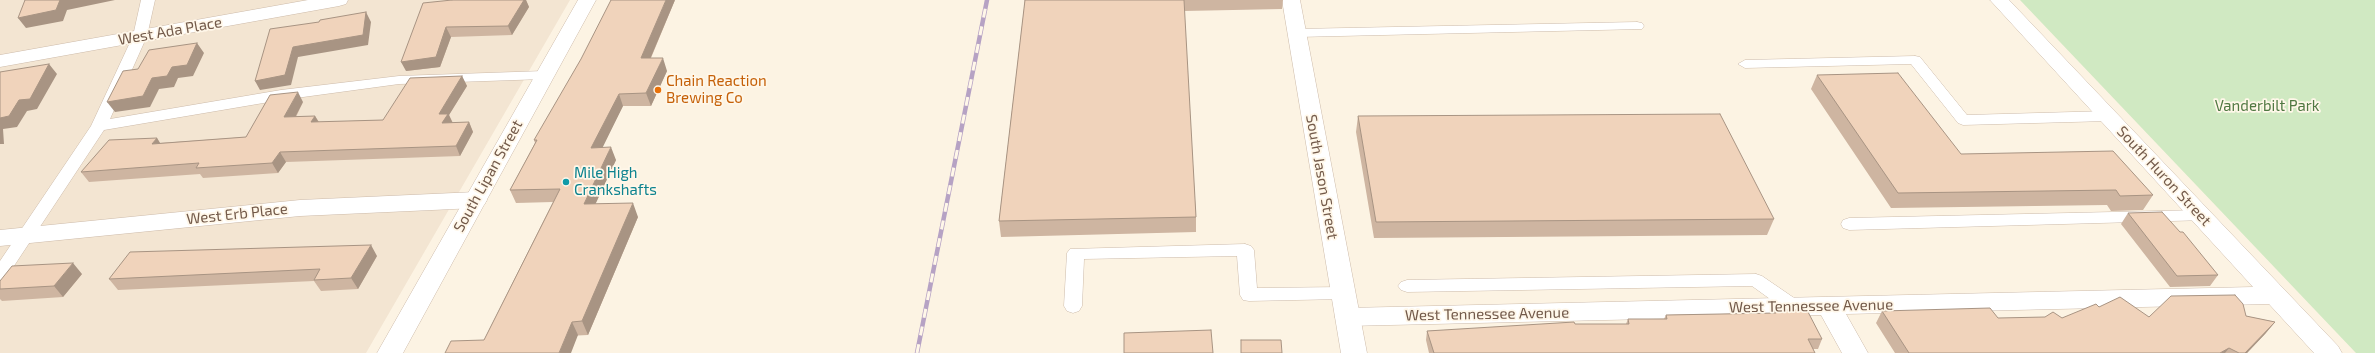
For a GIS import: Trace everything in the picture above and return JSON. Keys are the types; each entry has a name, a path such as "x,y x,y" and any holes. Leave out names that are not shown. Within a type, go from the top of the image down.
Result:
{"street":[{"name":"West Ada Place","path":"0,61 339,0"},
{"name":"South Lipan Street","path":"390,353 587,0"},
{"name":"South Jason Street","path":"1291,0 1354,353"},
{"name":"South Huron Street","path":"1999,0 2329,353"},
{"name":"West Erb Place","path":"0,238 300,208 476,200"},
{"name":"West Tennessee Avenue","path":"1347,317 2275,295"},
{"path":"1829,306 1855,353"}],"lane":[{"path":"0,274 28,236 99,126 140,36 148,0"},
{"path":"1297,33 1637,26"},
{"path":"1745,64 1915,60 1963,120 2108,116"},
{"path":"99,126 281,95 399,80 544,75"},
{"path":"1849,224 2201,216"},
{"path":"1073,306 1076,253 1245,250 1249,295 1343,293"},
{"path":"1407,286 1756,280 1794,306"}],"shaded area":[{"path":"0,0 570,0 366,353 0,353"}],"green space":[{"name":"Vanderbilt Park","path":"2020,0 2375,0 2375,353 2356,353"}],"building":[{"path":"25,0 60,0 56,10 18,18"},
{"path":"452,0 524,0 508,26 446,27 436,57 401,62 423,3"},
{"path":"611,0 666,0 641,58 663,58 646,93 619,94 591,148 611,147 584,204 633,203 582,321 572,322 559,353 445,353 451,341 484,340 560,189 510,190 537,140 534,140 581,59"},
{"path":"1025,0 1184,0 1196,217 999,221"},
{"path":"366,12 363,35 293,47 285,75 255,81 270,29 319,22 320,20"},
{"path":"197,43 187,65 172,67 167,76 152,78 143,96 107,102 123,71 138,69 149,50"},
{"path":"49,64 30,99 19,100 9,116 0,118 0,72"},
{"path":"1898,73 1961,154 2113,151 2153,195 2120,196 2116,190 1898,193 1817,75"},
{"path":"462,76 439,114 448,114 442,123 469,122 456,146 280,152 272,163 196,168 199,163 81,172 109,140 157,138 152,144 246,137 270,95 298,92 284,117 315,116 311,122 383,120 410,78"},
{"path":"1720,114 1774,219 1376,222 1358,116"},
{"path":"2162,212 2180,232 2183,232 2218,275 2177,276 2128,213"},
{"path":"371,245 351,278 314,280 320,269 109,279 130,252"},
{"path":"73,263 54,286 0,289 0,281 12,266"},
{"path":"2235,295 2243,304 2246,316 2275,322 2245,353 2239,353 2229,348 2220,353 1909,353 1882,311 1990,308 1998,318 2045,317 2053,312 2062,318 2096,304 2099,307 2120,297 2149,317 2171,296"},
{"path":"1775,310 1807,310 1822,339 1808,339 1815,353 1434,353 1427,331 1574,322 1575,324 1629,324 1628,319 1667,319 1666,315 1776,313"},
{"path":"1211,330 1213,353 1124,353 1124,333"},
{"path":"1241,340 1281,340 1282,353 1241,353"}],"railway":[{"path":"917,353 987,0"}],"place":[{"name":"Chain Reaction Brewing Co","path":"658,90"},
{"name":"Mile High Crankshafts","path":"566,182"}]}
